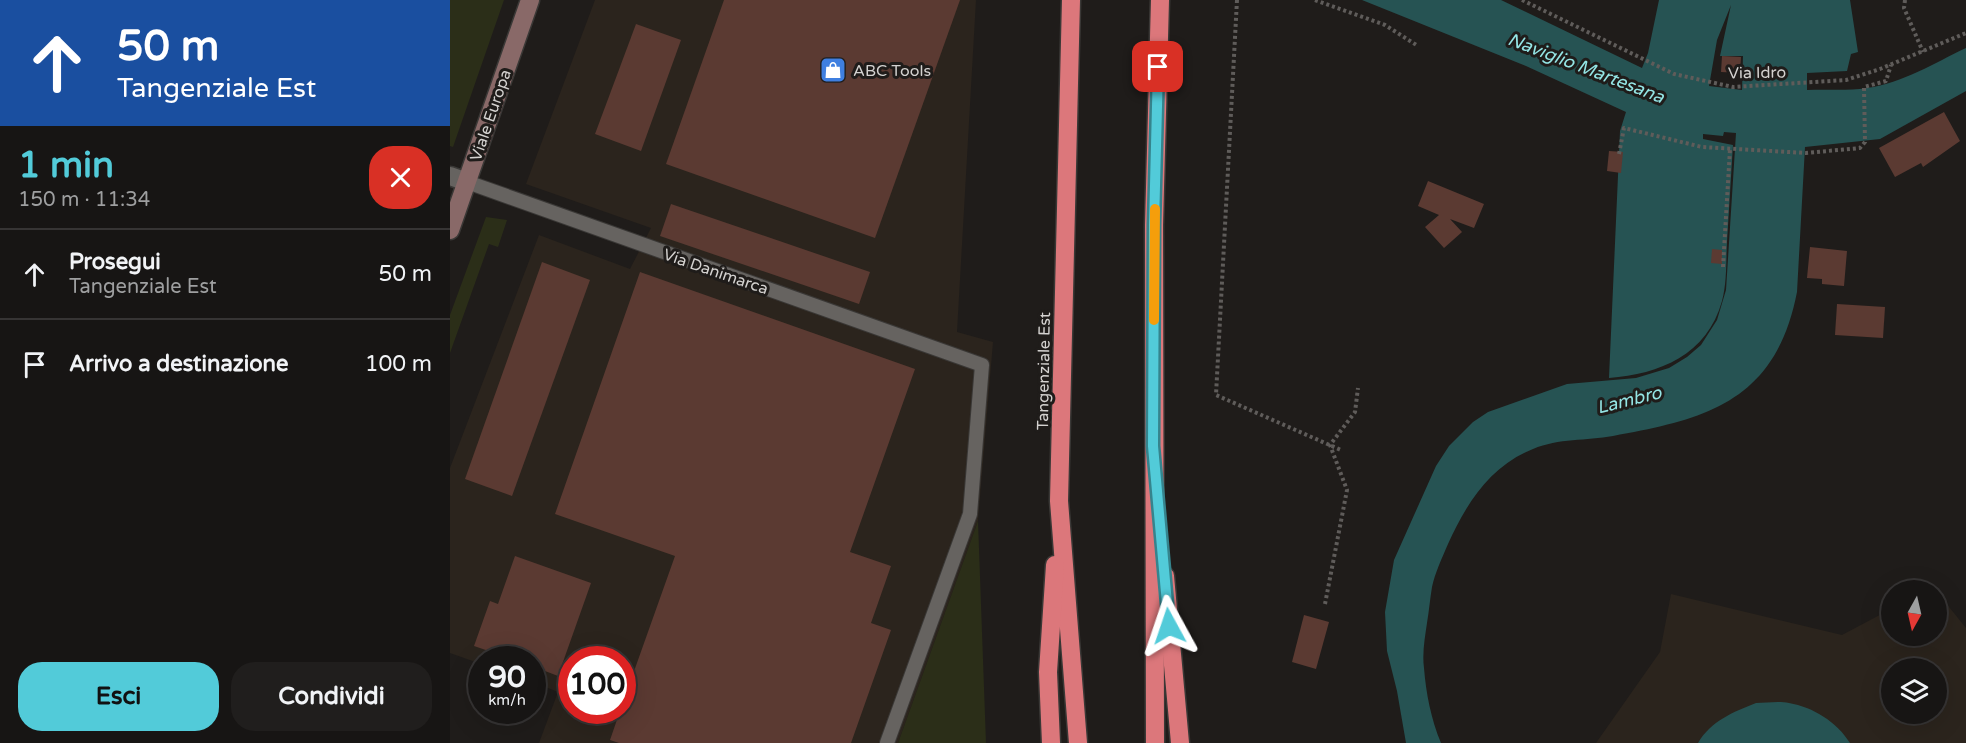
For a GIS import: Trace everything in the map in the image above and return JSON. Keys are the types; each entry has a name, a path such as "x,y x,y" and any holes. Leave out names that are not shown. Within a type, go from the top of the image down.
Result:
{"highway":[{"name":"Tangenziale Est","path":"1071,0 1059,501 1078,743"},
{"path":"1155,743 1154,225 1160,0"},
{"path":"1153,446 1180,743"},
{"path":"1051,743 1048,672 1059,501"},
{"path":"1167,602 1174,743"}],"street":[{"name":"Viale Europa","path":"450,230 458,179 530,0"}],"lane":[{"name":"Via Danimarca","path":"458,179 982,365 970,514 887,743"}],"path":[{"path":"1237,0 1216,395 1341,450"},
{"path":"1316,0 1385,25 1418,46"},
{"name":"Via Idro","path":"1522,0 1674,74 1733,87 1846,80 1880,69 1966,33"},
{"path":"1905,0 1904,8 1923,52"},
{"path":"1619,154 1624,128 1702,147 1806,153 1860,148 1865,142 1864,87 1886,81 1892,64"},
{"path":"1724,267 1730,149"},
{"path":"1330,445 1355,412 1358,388"},
{"path":"1325,604 1347,490 1340,466 1330,445"}],"shaded area":[{"path":"595,0 976,0 957,332 993,342 978,521 898,743 539,743 558,692 546,687 546,646 468,646 468,659 450,653 450,468 539,235 630,269 651,228 526,184"},
{"path":"1671,594 1842,635 1881,614 1881,646 1947,646 1947,604 1966,628 1966,743 1596,743 1660,652"}],"green space":[{"path":"450,0 504,0 453,147 450,146"},
{"path":"486,217 507,220 498,247 489,244 450,353 450,315"},
{"path":"978,521 986,743 898,743"}],"water":[{"path":"1362,0 1501,0 1642,68 1648,53 1659,0 1850,0 1858,52 1851,54 1847,71 1807,73 1807,90 1867,88 1893,82 1966,48 1966,91 1880,139 1805,147 1797,292 1787,328 1773,358 1755,381 1733,398 1679,422 1603,438 1543,445 1504,465 1481,488 1455,529 1432,587 1423,662 1434,725 1441,743 1406,743 1387,651 1385,612 1394,560 1436,466 1449,446 1473,422 1488,412 1567,384 1636,378 1669,368 1701,345 1717,320 1726,290 1736,133 1724,132 1723,136 1703,134 1703,139 1733,145 1725,287 1715,320 1693,348 1679,358 1646,372 1609,378 1620,131 1626,112 1526,66","holes":["1731,5 1720,56 1743,56 1742,90 1709,86 1717,40"]},
{"path":"1785,702 1807,708 1831,722 1850,743 1698,743 1716,723 1756,703"}],"building":[{"path":"724,0 960,0 875,238 666,164"},
{"path":"636,24 681,40 641,151 595,134"},
{"path":"1722,56 1741,57 1740,73 1721,72"},
{"path":"1944,112 1960,141 1923,167 1921,163 1895,177 1879,148"},
{"path":"1609,151 1623,152 1621,173 1607,171"},
{"path":"1428,181 1484,204 1474,228 1450,219 1462,232 1444,248 1425,227 1439,215 1418,206"},
{"path":"671,204 870,272 859,304 660,236"},
{"path":"1810,247 1847,251 1844,286 1822,284 1822,279 1807,278"},
{"path":"1712,249 1722,250 1722,264 1711,263"},
{"path":"542,262 590,280 512,496 465,479"},
{"path":"640,272 915,369 850,552 891,566 871,623 891,630 851,743 619,743 610,740 616,724 636,724 636,666 675,556 555,514"},
{"path":"1837,304 1885,307 1883,338 1835,335"},
{"path":"515,556 591,583 569,646 558,646 558,676 546,671 546,646 474,646 490,601 498,604"},
{"path":"1304,615 1329,622 1316,669 1292,662"}],"slow traffic":[{"path":"1154,320 1155,209"}],"place":[{"name":"ABC Tools","path":"833,70"}],"route":[{"path":"1158,67 1154,225 1153,446 1169,626"}],"water label":[{"name":"Naviglio Martesana","path":"1586,68"},
{"name":"Lambro","path":"1629,400"}]}
